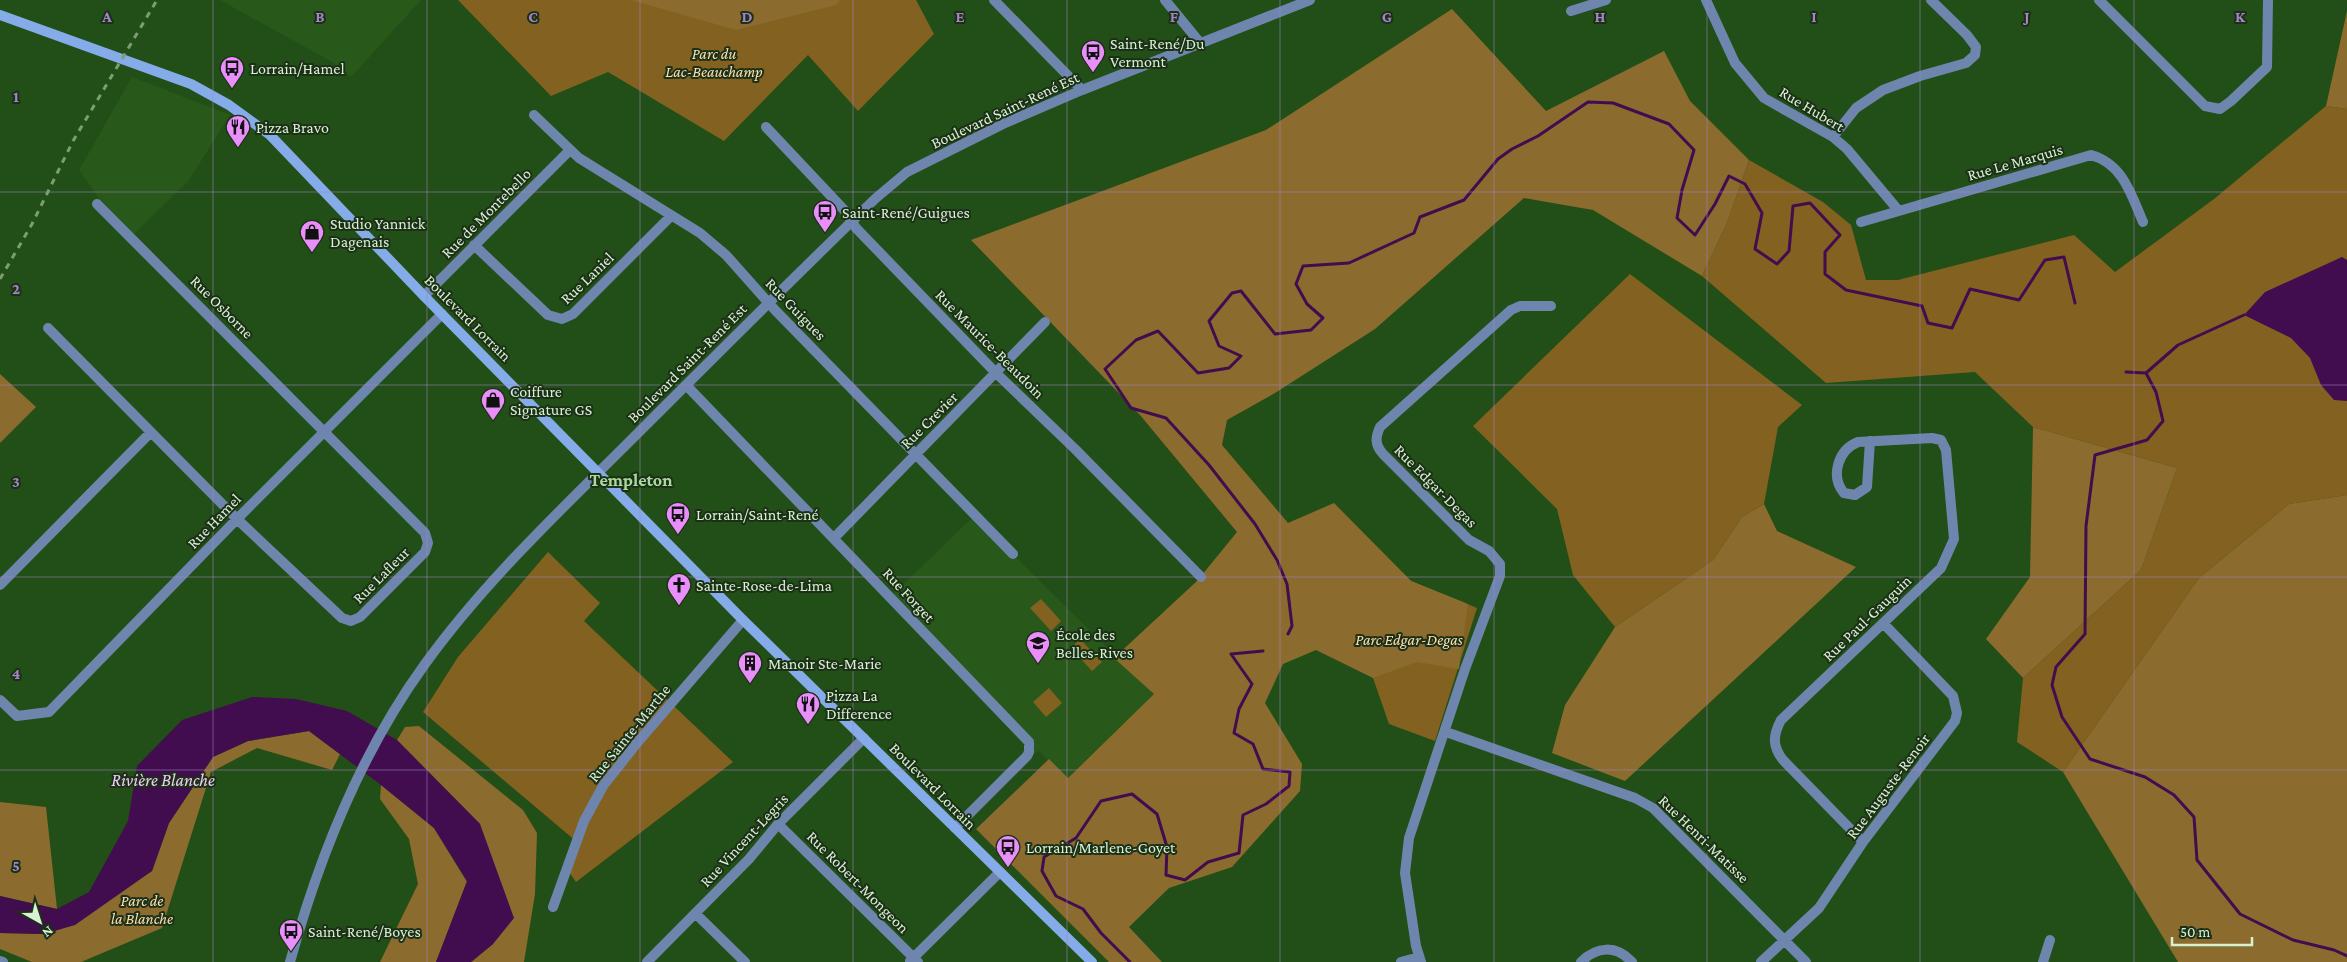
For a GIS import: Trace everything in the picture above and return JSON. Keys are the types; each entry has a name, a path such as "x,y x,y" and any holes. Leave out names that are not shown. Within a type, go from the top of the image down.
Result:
{"main road":[{"name":"Boulevard Lorrain","path":"0,15 191,84 229,105 270,135 288,151 424,296 743,620 1092,962"}],"street":[{"path":"994,0 1082,90"},
{"path":"1165,0 1201,44"},
{"name":"Boulevard Saint-René Est","path":"290,962 328,844 384,727 425,663 485,589 522,548 852,221 896,180 1003,124 1082,90 1310,0"},
{"path":"1571,11 1606,0"},
{"name":"Rue Hubert","path":"1706,0 1735,63 1764,98 1832,137 1847,149 1898,210"},
{"path":"1832,137 1856,108 1883,90 1920,76 1966,63 1976,55 1976,47 1967,35 1931,0"},
{"path":"2099,0 2205,106 2220,109 2232,101 2267,67 2268,0"},
{"name":"Rue Guigues","path":"534,115 569,151 717,246 768,303 1013,554"},
{"name":"Rue Maurice-Beaudoin","path":"766,128 852,221 856,228 996,373 1201,576"},
{"name":"Rue de Montebello","path":"424,296 569,151"},
{"name":"Rue Le Marquis","path":"1861,222 2091,155 2104,159 2116,168 2128,187 2143,222"},
{"name":"Rue Osborne","path":"97,204 325,431"},
{"name":"Rue Laniel","path":"474,245 548,315 562,319 573,314 671,216"},
{"name":"Rue Edgar-Degas","path":"1420,959 1405,873 1409,838 1446,732 1465,670 1500,576 1500,564 1489,551 1469,540 1382,454 1376,442 1377,433 1511,310 1520,306 1550,306"},
{"name":"Rue Hamel","path":"0,700 17,716 49,712 237,519 442,314"},
{"name":"Rue Crevier","path":"834,538 1046,322"},
{"path":"48,328 237,519"},
{"name":"Rue Forget","path":"686,385 1029,742 1027,756 955,828"},
{"name":"Rue Lafleur","path":"237,519 342,618 351,621 360,617 425,552 428,543 425,533 325,431"},
{"path":"0,585 151,432"},
{"name":"Rue Paul-Gauguin","path":"1863,842 1783,760 1777,752 1774,738 1781,720 1941,568 1954,539 1946,450 1941,440 1932,438 1870,441 1858,442 1844,449 1836,478 1844,493 1855,495 1867,487 1870,441"},
{"name":"Rue Sainte-Marthe","path":"553,907 584,821 603,786 743,620"},
{"name":"Rue Auguste-Renoir","path":"1761,962 1819,908 1863,842 1948,732 1957,713 1953,696 1884,624"},
{"name":"Rue Henri-Matisse","path":"1446,732 1635,798 1653,808 1806,962"},
{"name":"Rue Vincent-Legris","path":"647,962 749,859 778,824 864,738"},
{"name":"Rue Robert-Mongeon","path":"778,824 913,961"},
{"path":"913,961 1000,872"},
{"path":"696,914 745,962"},
{"path":"2042,962 2050,940"},
{"path":"1581,962 1589,954 1606,949 1620,952 1632,962"},
{"path":"1401,962 1420,959"}],"shaded area":[{"path":"220,0 421,0 351,77 332,62"},
{"path":"132,77 230,115 189,180 133,235 98,197 79,170"},
{"name":"École des Belles-Rives","path":"974,516 1154,694 1067,778 1039,751 1027,756 1030,746 890,597"}],"green space":[{"name":"Parc du Lac-Beauchamp","path":"458,0 916,0 934,34 858,111 808,55 724,141 608,72 551,96"},
{"path":"631,0 840,0 836,5 736,30"},
{"path":"1452,9 1546,111 1664,51 1690,101 1749,160 1727,223 1702,276 1593,210 1524,198 1375,329 1275,393 1227,420 1222,445 1288,523 1334,503 1411,581 1468,604 1459,669 1417,662 1373,678 1316,650 1283,664 1265,703 1302,764 1300,791 1232,867 1169,888 1129,927 1162,962 1109,962 976,829 1049,759 1068,778 1154,694 1114,658 1197,581 1237,532 1140,415 971,240 1266,130"},
{"path":"2347,11 2347,109 2326,106"},
{"path":"2326,106 2347,109 2347,495 2289,504 2199,578 2063,772 2017,742 2023,678 2141,570 2177,468 2033,427 1975,372 1826,383 1702,276 1727,223 1749,160 1823,202 1851,225 1866,280 1898,280 2074,235 2115,272 2214,199"},
{"path":"1630,274 1802,405 1778,427 1764,504 1742,517 1713,560 1615,627 1573,575 1557,509 1473,426"},
{"path":"0,374 36,407 0,443"},
{"path":"2033,427 2177,468 2141,570 2023,678 1986,639 2030,577"},
{"path":"2347,495 2347,962 2178,962 2063,772 2199,578 2289,504"},
{"path":"1764,504 1777,531 1856,567 1625,781 1552,753 1565,705 1615,627 1713,560 1742,517"},
{"name":"Parc Edgar-Degas","path":"1341,511 1411,581 1477,608 1435,741 1389,724 1373,678 1319,644"},
{"path":"548,552 600,603 584,621 733,762 576,882 567,869 577,842 423,712 458,657"},
{"path":"1041,599 1061,621 1051,631 1030,608"},
{"path":"1080,639 1102,662 1092,671 1071,648"},
{"path":"1049,688 1062,703 1046,717 1033,702"},
{"path":"419,726 523,810 537,833 535,894 524,962 471,962 493,944 480,824 397,740 405,727"},
{"name":"Parc de la Blanche","path":"309,731 340,754 332,770 257,748 211,772 162,928 81,962 32,962 0,949 0,933 44,934 152,871 169,823 213,757 248,741"},
{"path":"381,785 434,828 467,882 436,962 380,962 418,884 409,839 380,799"},
{"path":"0,802 46,807 57,909 0,896"}],"water":[{"path":"2342,257 2347,260 2347,401 2334,400 2321,385 2310,358 2291,338 2244,315 2265,292"},
{"name":"Rivière Blanche","path":"252,697 296,699 347,711 397,740 480,824 514,918 493,944 471,962 436,962 467,881 434,828 309,731 248,741 213,757 169,823 152,871 75,925 44,934 0,933 0,896 57,909 89,892 128,821 137,766 182,720"}],"waterway":[{"path":"1288,634 1292,626 1287,584 1277,560 1255,524 1209,465 1166,418 1131,408 1105,369 1136,340 1158,331 1198,373 1229,368 1241,356 1219,346 1209,321 1232,293 1241,291 1275,334 1311,330 1323,318 1307,304 1296,284 1303,266 1349,263 1414,233 1420,217 1464,200 1498,159 1512,149 1538,136 1588,102 1613,103 1669,124 1694,150 1682,190 1677,218 1695,235 1715,204 1729,176 1745,184 1762,213 1755,249 1777,264 1789,251 1793,206 1810,203 1840,235 1825,252 1825,274 1846,290 1922,306 1928,323 1952,328 1970,289 2019,300 2045,260 2064,257 2075,303"},
{"path":"2146,373 2178,345 2244,315"},
{"path":"2126,372 2146,373 2156,392 2163,421 2147,440 2095,455 2086,526 2085,634 2056,667 2052,685 2062,717 2090,759 2145,777 2174,795 2194,817 2197,860 2240,914 2293,940 2334,950 2347,956"},
{"path":"1130,962 1101,933 1083,909 1056,896 1042,871 1044,857 1076,838 1101,801 1132,794 1157,814 1167,847 1166,875 1185,880 1208,862 1239,853 1243,815 1266,804 1289,786 1290,772 1263,769 1253,744 1234,733 1239,709 1252,684 1231,654 1263,651"}],"railway":[{"path":"0,279 32,224 73,141 157,0"}],"place":[{"name":"Saint-René/Du Vermont","path":"1093,73"},
{"name":"Lorrain/Hamel","path":"232,89"},
{"name":"Pizza Bravo","path":"238,148"},
{"name":"Saint-René/Guigues","path":"825,233"},
{"name":"Studio Yannick Dagenais","path":"312,253"},
{"name":"Coiffure Signature GS","path":"493,421"},
{"name":"Lorrain/Saint-René","path":"678,535"},
{"name":"Sainte-Rose-de-Lima","path":"679,606"},
{"name":"École des Belles-Rives","path":"1038,664"},
{"name":"Manoir Ste-Marie","path":"750,684"},
{"name":"Pizza La Difference","path":"808,725"},
{"name":"Lorrain/Marlene-Goyet","path":"1008,868"},
{"name":"Saint-René/Boyes","path":"291,952"}],"district":[{"name":"Templeton","path":"631,480"}]}
